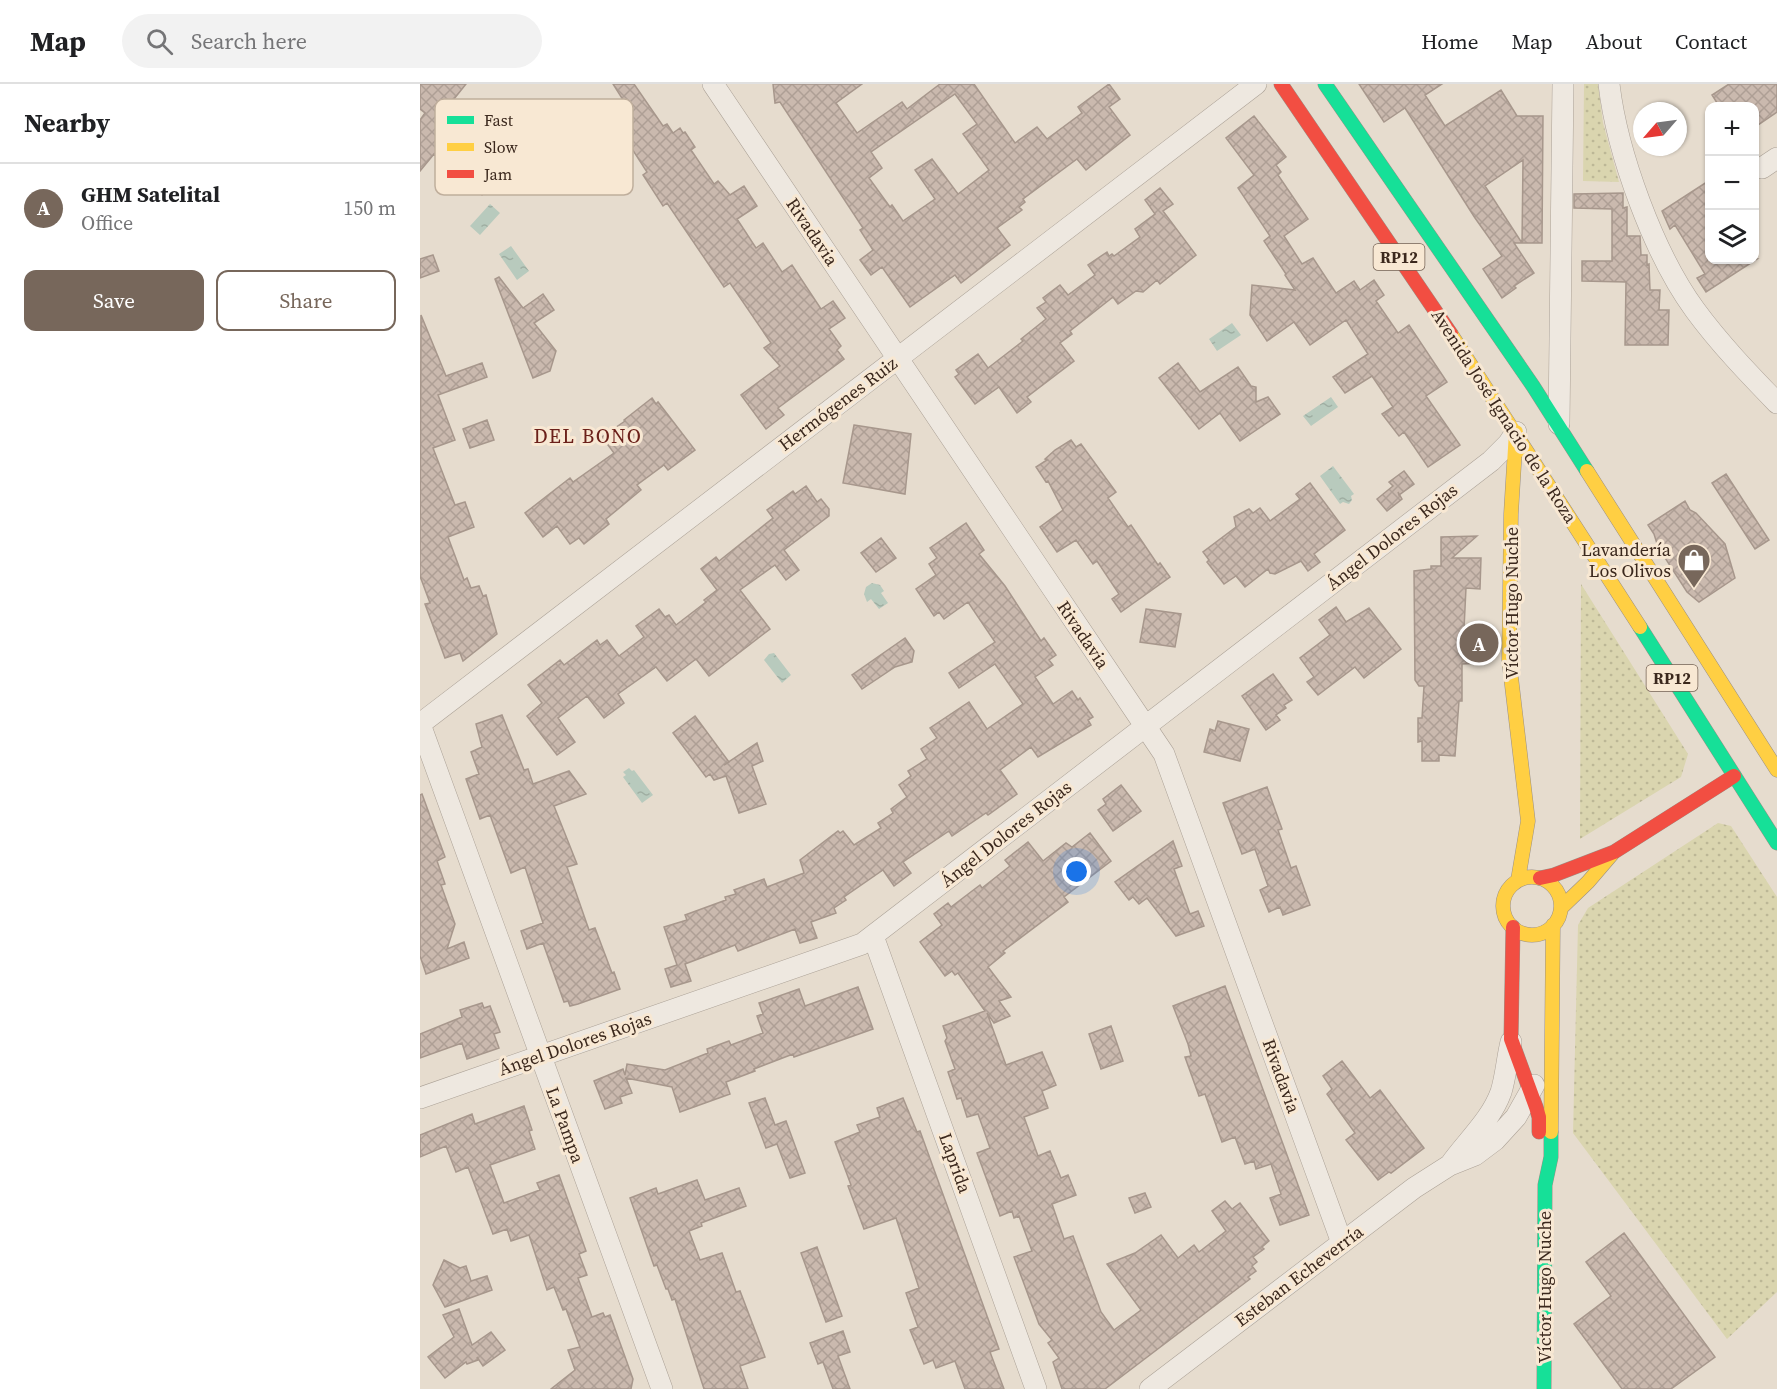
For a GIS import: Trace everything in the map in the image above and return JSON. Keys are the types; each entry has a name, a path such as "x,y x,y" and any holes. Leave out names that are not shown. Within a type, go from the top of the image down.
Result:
{"main road":[{"name":"Avenida José Ignacio de la Roza","path":"1281,84 1481,378 1777,843"},
{"name":"Avenida José Ignacio de la Roza","path":"1325,84 1559,428 1774,758"},
{"name":"Víctor Hugo Nuche","path":"1516,432 1511,514 1509,660 1528,811 1526,840 1518,880"},
{"path":"1540,878 1554,875 1614,852 1734,776"},
{"path":"1560,908 1588,882 1614,852"},
{"path":"1527,877 1540,878 1548,881 1556,889 1560,898 1560,908 1553,925 1541,933 1531,935 1520,932 1505,918 1504,897 1509,887 1518,880 1527,877"},
{"name":"Esteban Echeverría","path":"1552,1048 1553,925"},
{"name":"Esteban Echeverría","path":"1513,927 1511,1040 1530,1092"},
{"name":"Víctor Hugo Nuche","path":"1545,1185 1551,1157 1552,1048"},
{"name":"Víctor Hugo Nuche","path":"1530,1092 1539,1117 1540,1156 1545,1185 1544,1389"}],"street":[{"name":"Rivadavia","path":"712,84 1164,754 1342,1244"},
{"name":"Hermógenes Ruiz","path":"420,724 1256,84"},
{"path":"1559,428 1563,84"},
{"path":"1609,84 1624,154 1645,212 1672,272 1695,310 1726,351 1777,403"},
{"name":"Ángel Dolores Rojas","path":"420,1098 862,944 1491,461 1516,432"},
{"name":"La Pampa","path":"420,724 662,1389"},
{"path":"1734,776 1774,758"},
{"name":"Laprida","path":"873,936 1036,1389"},
{"name":"Esteban Echeverría","path":"1450,1165 1495,1105 1501,1092 1511,1040"},
{"name":"Esteban Echeverría","path":"1150,1389 1414,1188 1450,1165 1475,1155 1496,1140 1516,1117 1552,1048"}],"shaded area":[{"path":"1584,84 1598,84 1603,123 1619,182 1583,181"},
{"path":"1581,584 1688,754 1681,777 1580,839"},
{"path":"1718,823 1731,826 1777,897 1777,1292 1727,1339 1573,1133 1578,925 1588,908"}],"water":[{"path":"490,204 500,213 480,235 470,226"},
{"path":"511,246 529,271 517,280 499,254"},
{"path":"1232,323 1241,335 1217,351 1209,339"},
{"path":"1331,397 1338,407 1311,426 1303,416"},
{"path":"1333,466 1354,494 1349,504 1343,502 1340,504 1320,476"},
{"path":"872,583 880,585 884,591 881,593 888,603 879,609 871,599 867,602 864,594 866,587"},
{"path":"774,653 791,675 782,683 764,660 769,654"},
{"path":"629,768 634,770 653,795 642,803 623,777 626,775 623,772"}],"building":[{"path":"420,84 466,84 454,99 435,99 435,155 420,171 420,120 425,113 420,109"},
{"path":"613,84 634,84 663,126 667,124 673,133 680,128 683,133 685,132 695,147 691,150 714,184 718,181 730,195 744,186 757,206 737,219 756,248 763,243 782,272 792,265 821,309 833,301 845,318 829,329 841,346 837,350 844,359 778,408 784,415 766,429 741,395 780,366 764,348 771,343 730,283 724,287 667,203 663,206 643,175 647,172 633,150 633,99 622,99"},
{"path":"773,84 862,84 836,103 857,133 902,102 907,109 940,84 974,84 1015,143 1037,127 1047,139 1082,113 1078,107 1109,84 1120,99 1109,107 1130,135 1086,170 1077,159 1023,199 1025,202 1019,207 1022,210 997,228 1010,245 961,283 955,275 910,307 882,267 871,275 860,260 873,250 860,230 863,228 780,102 775,103","holes":["955,94 977,124 963,134 989,170 958,194 932,159 915,170 935,199 903,221 869,178 882,168 871,152"]},
{"path":"1359,84 1442,84 1425,95 1445,126 1501,90 1517,116 1543,116 1542,243 1522,243 1514,243 1534,273 1514,286 1516,288 1502,298 1483,269 1502,256 1405,108 1384,122","holes":["1523,160 1522,243 1485,186"]},
{"path":"1729,84 1777,84 1777,112 1759,124 1759,102 1716,102 1712,95"},
{"path":"1254,116 1286,157 1276,165 1281,172 1278,175 1308,219 1284,236 1302,264 1313,258 1336,293 1354,281 1360,290 1374,280 1384,295 1376,301 1398,333 1409,325 1447,382 1426,396 1460,445 1428,467 1404,432 1399,436 1382,414 1393,407 1372,376 1345,393 1333,377 1368,354 1346,320 1310,345 1294,322 1267,341 1250,315 1252,285 1295,290 1264,241 1270,236 1238,188 1254,175 1226,138"},
{"path":"1705,183 1705,264 1749,264 1706,292 1697,278 1705,274 1675,225 1670,229 1662,211"},
{"path":"1160,188 1173,204 1163,211 1196,255 1160,284 1157,280 1143,292 1136,291 1118,304 1113,297 1070,331 1072,334 1060,343 1074,361 1027,397 1031,402 1017,413 999,387 975,404 955,377 959,374 956,370 978,354 988,368 1023,341 1021,339 1046,319 1037,308 1046,302 1043,298 1060,285 1068,295 1095,275 1088,265 1107,252 1109,256 1112,254 1114,256 1140,237 1135,229 1155,214 1145,200"},
{"path":"1623,193 1623,208 1627,207 1627,236 1640,236 1641,255 1647,255 1647,265 1649,264 1650,290 1660,290 1659,310 1669,310 1668,345 1625,345 1626,282 1582,281 1582,261 1612,261 1612,209 1574,208 1574,194"},
{"path":"433,255 439,271 420,278 420,259"},
{"path":"499,277 523,308 543,294 554,310 534,323 556,351 550,371 533,378 495,279"},
{"path":"421,315 446,376 482,363 487,377 438,395 455,440 433,448 455,505 465,502 474,527 448,537 464,580 467,578 471,588 479,586 483,596 486,595 497,634 463,661 460,653 445,658 425,604 430,603 420,576"},
{"path":"1178,363 1200,392 1238,367 1251,386 1256,387 1256,402 1268,397 1280,414 1240,441 1220,413 1199,429 1159,378"},
{"path":"652,398 656,404 658,402 695,450 668,470 664,465 637,485 641,490 606,519 609,524 584,544 579,538 570,544 557,526 543,537 525,513 570,478 573,482 614,453 602,437"},
{"path":"487,420 494,440 470,448 463,429"},
{"path":"854,425 911,434 905,494 843,483"},
{"path":"1071,440 1076,447 1081,444 1116,492 1108,498 1128,527 1131,525 1158,565 1160,563 1170,577 1121,612 1112,599 1119,594 1097,561 1093,564 1076,540 1057,552 1040,527 1063,510 1048,481 1046,482 1036,467 1047,460 1045,459 1055,450"},
{"path":"1404,471 1414,484 1400,495 1402,499 1387,511 1377,499 1393,486 1389,482"},
{"path":"1726,474 1769,540 1755,549 1712,483"},
{"path":"1310,483 1345,530 1314,554 1320,562 1308,571 1301,561 1275,574 1270,573 1268,569 1245,587 1236,576 1224,584 1207,562 1209,560 1203,552 1236,527 1234,517 1249,509 1253,513 1260,508 1270,521 1300,499 1296,494"},
{"path":"806,486 817,502 821,499 829,509 829,516 784,550 799,570 786,580 775,565 740,590 770,629 709,676 696,659 667,681 656,667 618,694 624,703 604,718 587,696 558,718 575,742 557,755 527,716 542,703 528,685 560,660 564,665 597,640 600,645 607,640 619,656 644,637 636,626 659,609 665,617 669,615 676,625 706,602 704,600 717,590 701,569 716,557 719,561 773,518 767,510 793,491 795,494"},
{"path":"1685,501 1690,510 1696,513 1725,544 1735,578 1699,602 1687,592 1658,547 1648,525"},
{"path":"966,523 984,550 979,554 1005,586 1041,641 1044,638 1056,655 1049,660 1053,665 1035,677 1053,704 1072,691 1078,700 1080,698 1093,717 1088,720 1091,725 1038,757 1031,747 1000,770 1017,794 988,815 986,813 952,836 949,831 903,862 911,873 894,886 883,870 844,897 846,900 834,908 836,913 811,922 817,938 800,943 795,929 738,951 735,945 685,964 691,981 671,987 665,969 677,965 664,927 687,920 685,915 726,900 725,897 736,894 734,890 764,879 767,887 804,873 800,860 838,831 840,833 843,831 854,845 881,828 878,823 893,813 891,809 907,797 899,785 911,776 908,771 927,759 921,749 937,738 930,728 969,702 987,729 1023,704 995,664 959,688 949,673 995,642 968,602 944,619 939,612 934,616 916,589 936,575 929,564 937,558 930,548"},
{"path":"1477,536 1452,558 1481,558 1480,589 1466,588 1464,629 1473,630 1473,641 1480,641 1480,663 1462,664 1462,701 1459,701 1455,756 1439,755 1439,761 1422,761 1422,741 1418,742 1418,718 1422,718 1424,686 1419,686 1415,680 1414,571 1431,569 1431,566 1441,566 1441,537"},
{"path":"881,538 896,558 876,572 861,553"},
{"path":"1336,607 1346,622 1369,608 1401,649 1364,678 1355,667 1318,695 1307,682 1314,677 1300,658 1330,635 1319,620"},
{"path":"1146,609 1181,614 1175,647 1140,642"},
{"path":"905,638 914,651 912,662 895,667 862,689 852,675"},
{"path":"1273,674 1292,700 1284,705 1286,708 1276,715 1280,720 1266,730 1242,696"},
{"path":"502,715 524,770 528,769 533,784 569,771 586,794 554,806 577,864 567,867 589,930 595,928 620,989 570,1006 568,1001 564,1002 543,943 527,949 521,931 543,923 525,867 511,873 490,815 480,819 466,779 479,774 471,752 482,747 476,724"},
{"path":"695,716 729,762 757,743 763,761 752,766 766,804 739,813 726,776 714,780 710,774 706,777 673,733"},
{"path":"1218,721 1249,729 1240,761 1204,752 1210,729 1215,731"},
{"path":"1121,785 1141,811 1113,831 1098,810 1106,804 1103,799"},
{"path":"1267,787 1282,829 1278,830 1291,868 1296,866 1310,905 1283,915 1280,907 1269,912 1260,890 1268,886 1255,849 1242,854 1223,803"},
{"path":"422,794 445,857 437,861 445,884 441,885 455,924 447,949 464,942 469,958 426,974 420,956 420,795"},
{"path":"1090,833 1111,861 1064,897 1068,902 1003,951 1005,953 988,967 1011,997 999,1001 1010,1016 994,1023 987,1013 1006,1065 1042,1052 1056,1085 1042,1091 1048,1108 1024,1117 1038,1156 1050,1151 1061,1178 1068,1175 1076,1195 1052,1204 1064,1239 1073,1236 1101,1312 1114,1330 1141,1310 1107,1264 1135,1253 1161,1235 1178,1258 1194,1245 1199,1252 1226,1231 1212,1211 1225,1201 1232,1209 1240,1203 1269,1241 1262,1247 1264,1249 1253,1257 1257,1262 1252,1266 1256,1271 1248,1277 1250,1279 1105,1389 1062,1389 1053,1362 1059,1358 1048,1343 1052,1340 1039,1324 1014,1257 1032,1251 1019,1216 1014,1218 1012,1211 1000,1216 977,1153 990,1148 978,1114 967,1117 961,1098 957,1099 948,1072 955,1069 945,1041 947,1038 943,1026 985,1011 958,973 955,975 952,971 945,976 920,942 942,925 934,914 948,903 951,907 980,885 982,888 1010,866 1005,860 1028,842 1043,861 1066,843 1072,847"},
{"path":"1173,841 1182,866 1174,869 1190,914 1198,911 1204,926 1176,936 1147,898 1139,904 1133,897 1129,900 1115,882"},
{"path":"1225,986 1309,1215 1280,1225 1270,1198 1281,1194 1271,1164 1256,1169 1254,1161 1245,1164 1235,1137 1222,1142 1205,1094 1199,1096 1185,1057 1191,1056 1188,1044 1173,1006"},
{"path":"858,987 873,1029 754,1069 755,1071 726,1082 730,1094 680,1112 672,1087 626,1078 632,1093 620,1097 622,1103 605,1109 594,1081 623,1069 625,1075 627,1064 665,1070 708,1053 707,1049 729,1041 731,1045 763,1033 757,1016 763,1014 759,1003 799,989 805,1006"},
{"path":"482,1003 484,1008 490,1006 500,1032 494,1034 499,1048 467,1059 462,1043 420,1058 420,1034 462,1017 460,1010"},
{"path":"1111,1026 1123,1061 1101,1069 1089,1034"},
{"path":"1342,1061 1370,1098 1380,1090 1424,1148 1378,1180 1346,1140 1355,1133 1327,1094 1332,1089 1323,1076"},
{"path":"765,1098 775,1125 786,1121 805,1173 790,1178 777,1144 766,1148 749,1103"},
{"path":"903,1098 917,1132 920,1131 999,1349 990,1352 1004,1389 965,1389 955,1361 936,1368 933,1360 924,1364 910,1330 918,1327 906,1293 919,1288 896,1218 864,1229 848,1186 851,1185 835,1142 860,1132 857,1125 880,1117 877,1108"},
{"path":"524,1106 532,1130 529,1131 535,1149 490,1165 504,1203 540,1190 537,1183 559,1175 586,1251 579,1254 587,1275 578,1278 592,1317 603,1313 605,1317 610,1315 633,1379 631,1389 551,1389 575,1370 568,1350 580,1347 566,1309 563,1310 554,1287 547,1290 529,1235 511,1241 507,1229 493,1234 468,1167 456,1172 446,1146 420,1157 420,1135 472,1114 475,1124"},
{"path":"697,1180 705,1200 739,1188 746,1206 701,1223 702,1226 689,1231 700,1260 722,1253 736,1292 740,1291 761,1346 765,1357 740,1366 748,1389 704,1389 675,1299 672,1300 666,1289 657,1265 654,1266 630,1198 656,1188 658,1194"},
{"path":"1145,1193 1151,1207 1135,1213 1129,1198"},
{"path":"1624,1233 1715,1357 1671,1389 1622,1389 1574,1324 1611,1296 1586,1262"},
{"path":"817,1247 842,1316 826,1322 801,1253"},
{"path":"444,1260 460,1268 466,1266 471,1281 487,1276 492,1290 445,1307 433,1285"},
{"path":"459,1309 472,1345 491,1332 505,1350 483,1366 477,1357 478,1360 467,1364 466,1362 445,1378 428,1357 454,1337 443,1315"},
{"path":"843,1331 850,1352 838,1356 850,1389 833,1389 823,1362 818,1364 810,1343"}],"traffic: fast":[{"path":"1325,84 1533,386 1587,471"},
{"path":"1640,627 1777,843"},
{"path":"1544,1389 1545,1185 1551,1157 1551,1132"}],"traffic: slow":[{"path":"1451,334 1640,627"},
{"path":"1516,432 1511,514 1509,660 1528,821 1518,880"},
{"path":"1587,471 1777,770"},
{"path":"1561,908 1612,854"},
{"path":"1532,877 1543,879 1556,890 1561,906 1559,917 1548,930 1532,935 1521,933 1508,922 1503,906 1505,895 1516,882 1532,877"},
{"path":"1551,1132 1553,925"}],"traffic: jam":[{"path":"1281,84 1451,334"},
{"path":"1540,878 1554,875 1614,852 1734,776"},
{"path":"1513,927 1511,1039 1536,1107 1539,1132"}],"place":[{"name":"Lavandería Los Olivos","path":"1694,589"},
{"name":"GHM Satelital","path":"1479,643"}],"district":[{"name":"DEL BONO","path":"588,436"}]}
